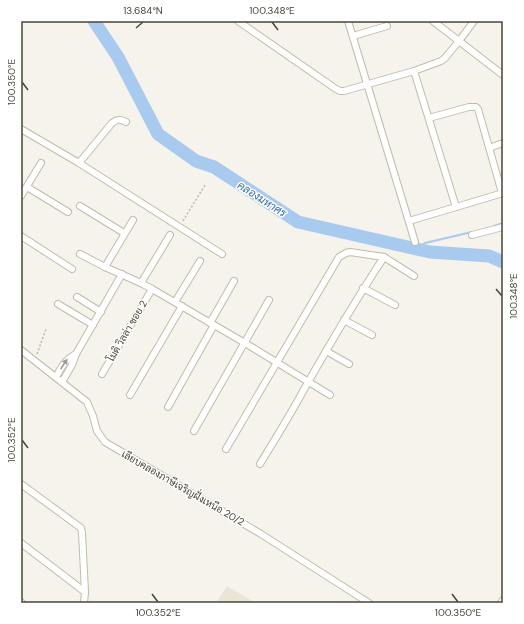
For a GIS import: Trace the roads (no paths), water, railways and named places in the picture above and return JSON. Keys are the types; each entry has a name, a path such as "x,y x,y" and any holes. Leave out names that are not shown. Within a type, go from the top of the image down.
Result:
{"street":[{"path":"238,21 340,91 440,61 445,58 474,21"},
{"path":"348,21 415,242"},
{"path":"433,21 503,75"},
{"path":"353,36 387,26"},
{"path":"414,70 456,207"},
{"path":"409,221 503,193 478,109 476,107 469,107 429,118"},
{"path":"79,163 112,123 116,120 126,122"},
{"path":"21,129 79,163 222,254"},
{"path":"489,148 503,143"},
{"path":"21,196 41,163"},
{"path":"27,187 68,212"},
{"path":"80,206 124,233"},
{"path":"105,267 133,220"},
{"path":"472,235 503,228"},
{"path":"142,283 170,235"},
{"path":"21,236 72,269"},
{"path":"226,449 339,257 350,252 384,257 414,276"},
{"path":"80,254 142,283 176,302 330,395"},
{"path":"260,464 363,288 384,257"},
{"path":"176,302 200,261"},
{"path":"62,382 72,365 76,354 122,274"},
{"path":"168,407 234,281"},
{"path":"363,288 395,305"},
{"name":"โมดิ วิลล่า ซอย 2","path":"102,374 152,289"},
{"path":"77,297 101,312"},
{"path":"194,432 269,300"},
{"path":"58,304 93,325"},
{"path":"130,395 182,306"},
{"path":"344,320 372,335"},
{"name":"เลียบคลองภาษีเจริญฝั่งเหนือ 20/2","path":"21,350 87,402 97,431 105,442 260,534 369,603"},
{"path":"326,351 349,364"},
{"path":"56,377 66,360 76,354"},
{"path":"21,484 81,528 85,592 84,603"},
{"path":"21,543 85,592"}],"waterway":[{"name":"คลองมหาศร","path":"94,21 118,57 158,134 196,161 214,167 298,222 430,252 489,256 503,262"},
{"path":"494,226 503,223"},
{"path":"416,249 425,243 472,232"}]}
